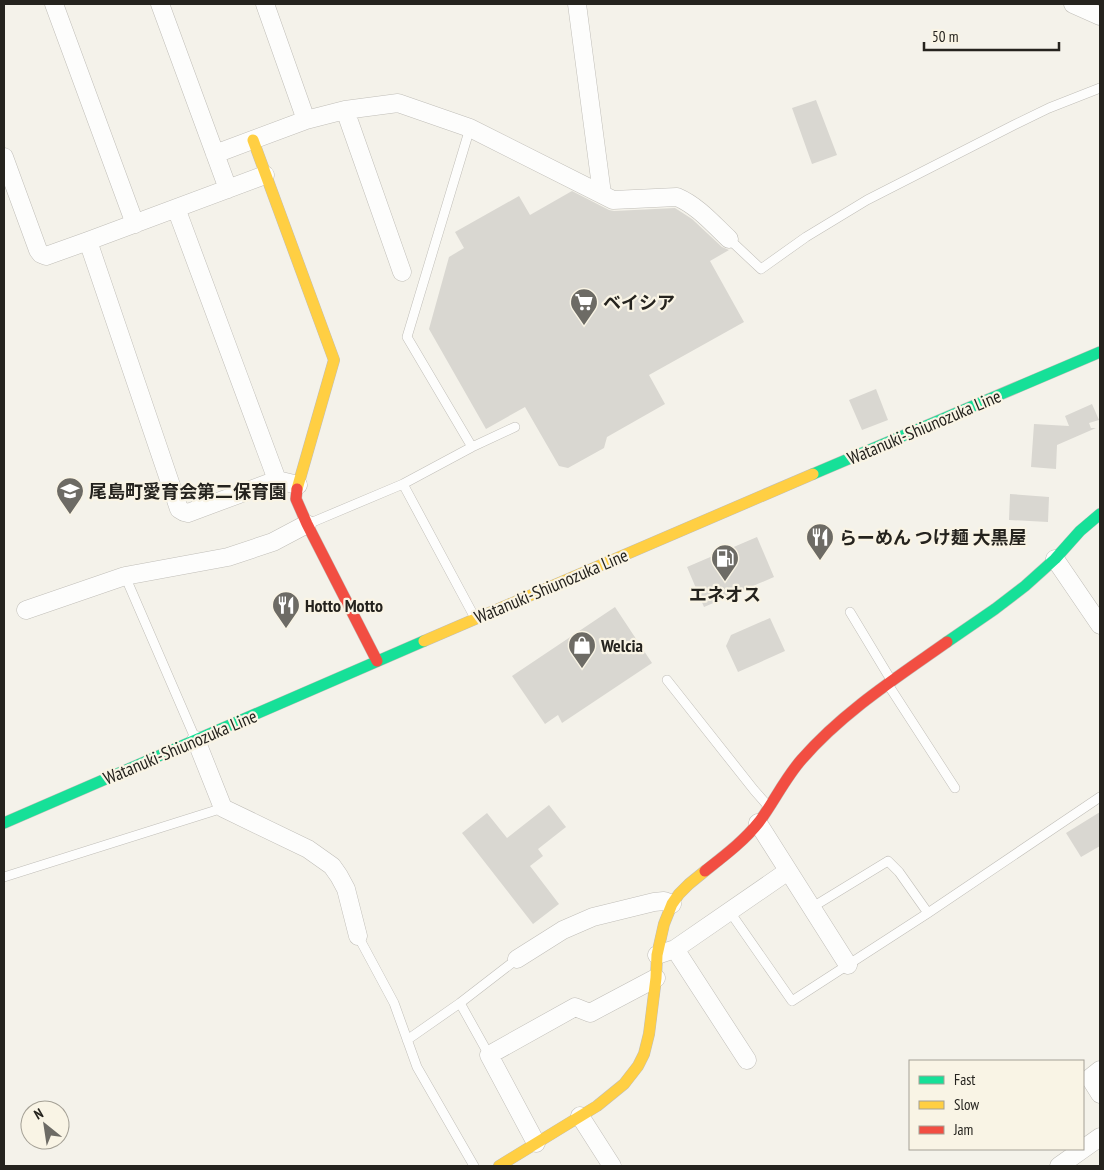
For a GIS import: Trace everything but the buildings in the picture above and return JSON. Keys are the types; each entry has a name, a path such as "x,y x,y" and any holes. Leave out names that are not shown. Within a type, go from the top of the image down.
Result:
{"street":[{"path":"54,4 135,224"},
{"path":"160,4 228,189"},
{"path":"265,4 306,120"},
{"path":"577,4 602,194"},
{"path":"1073,4 1100,16"},
{"path":"215,154 306,120 345,110 398,103 470,128 613,200 677,197 687,201 697,208 729,239"},
{"path":"345,110 402,272"},
{"path":"253,140 334,360 298,485 296,499 377,661"},
{"path":"4,157 38,250 46,256 265,175"},
{"path":"176,208 277,480"},
{"path":"88,241 179,509 188,513 277,480 298,485"},
{"name":"Watanuki-Shiunozuka Line","path":"4,823 377,661 1100,352"},
{"path":"500,1166 597,1106 624,1084 638,1066 644,1054 649,1034 657,955 664,924 672,904 689,884 729,852 758,823 768,806 807,753 838,722 889,682 995,610 1025,586 1055,559 1080,531 1100,514"},
{"path":"26,610 125,576 228,557 273,542 307,524"},
{"path":"1055,559 1100,625"},
{"path":"196,740 223,808 308,850 332,866 340,876 346,889 358,936"},
{"path":"758,823 848,964"},
{"path":"657,955 676,949 788,871"},
{"path":"517,959 563,930 593,917 654,902 664,901 672,904"},
{"path":"676,949 747,1060"},
{"path":"536,1143 489,1055 574,1007 590,1013 656,978"},
{"path":"1100,1070 1090,1078 1100,1094"},
{"path":"580,1116 612,1166"},
{"path":"1084,1149 1100,1138"},
{"path":"1059,1166 1082,1150"}],"lane":[{"path":"729,239 761,269 806,237 867,200 1023,120 1100,88"},
{"path":"470,128 407,337 472,447"},
{"path":"307,524 403,484 472,447 515,427"},
{"path":"403,484 475,619"},
{"path":"125,576 196,740"},
{"path":"850,612 889,682 955,788"},
{"path":"667,680 768,806"},
{"path":"730,912 792,1001 928,913 1100,797"},
{"path":"4,877 223,808"},
{"path":"811,908 888,861 899,872 928,913"},
{"path":"358,936 394,1003 417,1067 474,1166"},
{"path":"407,1040 460,1003 517,959"},
{"path":"460,1003 489,1055"}],"traffic: fast":[{"path":"813,474 1100,352"},
{"path":"947,642 1025,586 1055,559 1080,531 1100,514"},
{"path":"4,823 424,641"}],"traffic: slow":[{"path":"253,140 334,360 297,489"},
{"path":"424,641 813,474"},
{"path":"499,1166 597,1106 624,1084 638,1066 644,1054 649,1034 657,955 664,924 672,904 679,894 705,871"}],"traffic: jam":[{"path":"297,489 296,499 307,524 377,661"},
{"path":"705,871 747,836 759,822 796,766 818,742 871,696 947,642"}],"place":[{"name":"ベイシア","path":"584,326"},
{"name":"尾島町愛育会第二保育園","path":"70,515"},
{"name":"らーめん つけ麺 大黒屋","path":"820,561"},
{"name":"エネオス","path":"725,582"},
{"name":"Hotto Motto","path":"286,629"},
{"name":"Welcia","path":"582,669"}]}
